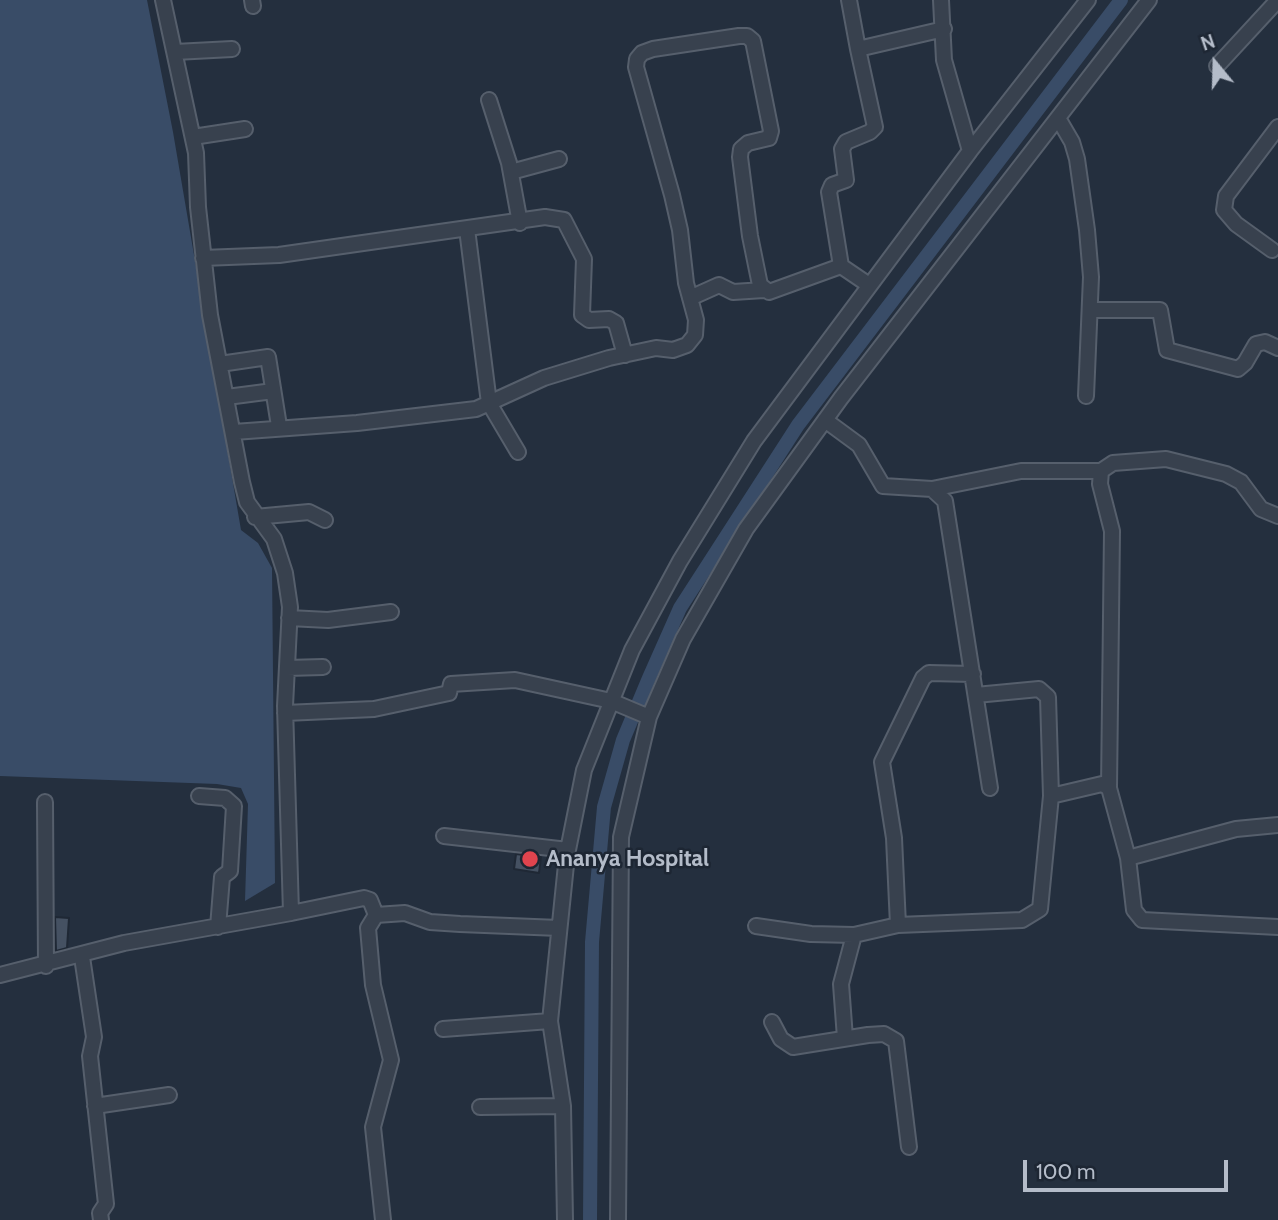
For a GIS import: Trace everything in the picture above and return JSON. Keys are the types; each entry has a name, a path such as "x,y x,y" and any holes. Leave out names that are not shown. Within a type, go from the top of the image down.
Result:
{"street":[{"path":"163,0 193,137 203,258 247,502 255,517 274,539 285,573 289,618 285,713 291,913"},
{"path":"849,0 875,127 870,132 846,142 842,149 846,180 832,185 829,192 841,266 869,285"},
{"path":"941,0 944,60 970,151"},
{"path":"565,1220 563,1106 550,1021 568,850 584,770 616,703 632,650 716,501 754,441 970,151 1088,0"},
{"path":"618,1220 621,837 645,716 683,639 746,529 825,420 1149,0"},
{"path":"1217,66 1278,0"},
{"path":"858,48 944,29"},
{"path":"234,432 279,426 357,423 476,409 544,378 625,355 656,348 673,350 687,345 695,335 696,320 677,219 645,107 637,60 653,49 739,36 747,36 753,41 771,131 769,138 741,149 740,157 750,236 764,290"},
{"path":"175,52 232,49"},
{"path":"489,100 511,172 520,223"},
{"path":"1058,118 1072,142 1082,184 1091,277 1086,396"},
{"path":"1276,249 1236,223 1224,210 1226,196 1278,127"},
{"path":"193,137 245,129"},
{"path":"511,172 559,159"},
{"path":"203,258 279,255 520,223 545,217 564,220 584,259 582,315 589,320 609,319 616,323 625,355"},
{"path":"467,229 489,403 518,452"},
{"path":"690,298 719,285 733,292 769,292 841,266"},
{"path":"1090,310 1160,310 1167,350 1238,369 1245,363 1256,344 1265,342 1278,348"},
{"path":"220,364 268,357 279,426"},
{"path":"227,397 274,391"},
{"path":"825,420 859,445 877,482 883,486 932,489 1021,471 1101,471 1113,463 1166,459 1226,474 1241,482 1261,509 1278,516"},
{"path":"1101,471 1100,484 1112,531 1109,788 1128,858 1134,911 1142,920 1278,927"},
{"path":"932,489 945,501 950,522 990,788"},
{"path":"255,517 309,512 325,520"},
{"path":"289,618 328,620 391,612"},
{"path":"287,668 323,667"},
{"path":"898,925 894,838 882,762 923,678 929,673 973,674"},
{"path":"285,713 374,709 449,693 451,684 515,680 616,703 645,716"},
{"path":"756,926 811,934 854,935 898,925 1022,920 1035,914 1043,898 1051,796 1048,702 1045,692 1040,689 976,695"},
{"path":"1051,796 1102,784 1109,788"},
{"path":"199,796 225,798 234,806 230,871 222,877 218,927"},
{"path":"45,802 46,966"},
{"path":"1128,858 1236,829 1278,825"},
{"path":"444,836 568,850"},
{"path":"0,975 82,957 124,943 364,898 370,900 376,915"},
{"path":"376,915 405,914 430,922 559,928"},
{"path":"376,915 368,928 373,985 391,1060 373,1127 383,1220"},
{"path":"845,1038 841,984 854,935"},
{"path":"82,957 94,1037 90,1056 106,1204 101,1220"},
{"path":"443,1029 550,1021"},
{"path":"772,1021 781,1039 793,1047 884,1034 896,1041 909,1147"},
{"path":"95,1106 169,1094"},
{"path":"480,1107 563,1106"}],"water":[{"path":"0,0 147,0 173,132 241,530 258,543 272,568 275,883 245,901 248,804 241,788 217,784 0,776"}],"building":[{"path":"516,854 541,857 539,873 514,869"},
{"path":"55,917 69,918 67,948 56,951"}],"waterway":[{"path":"590,1220 592,942 604,807 623,740 649,678 680,608 798,425 1121,0"}],"place":[{"name":"Ananya Hospital","path":"530,859"}]}
